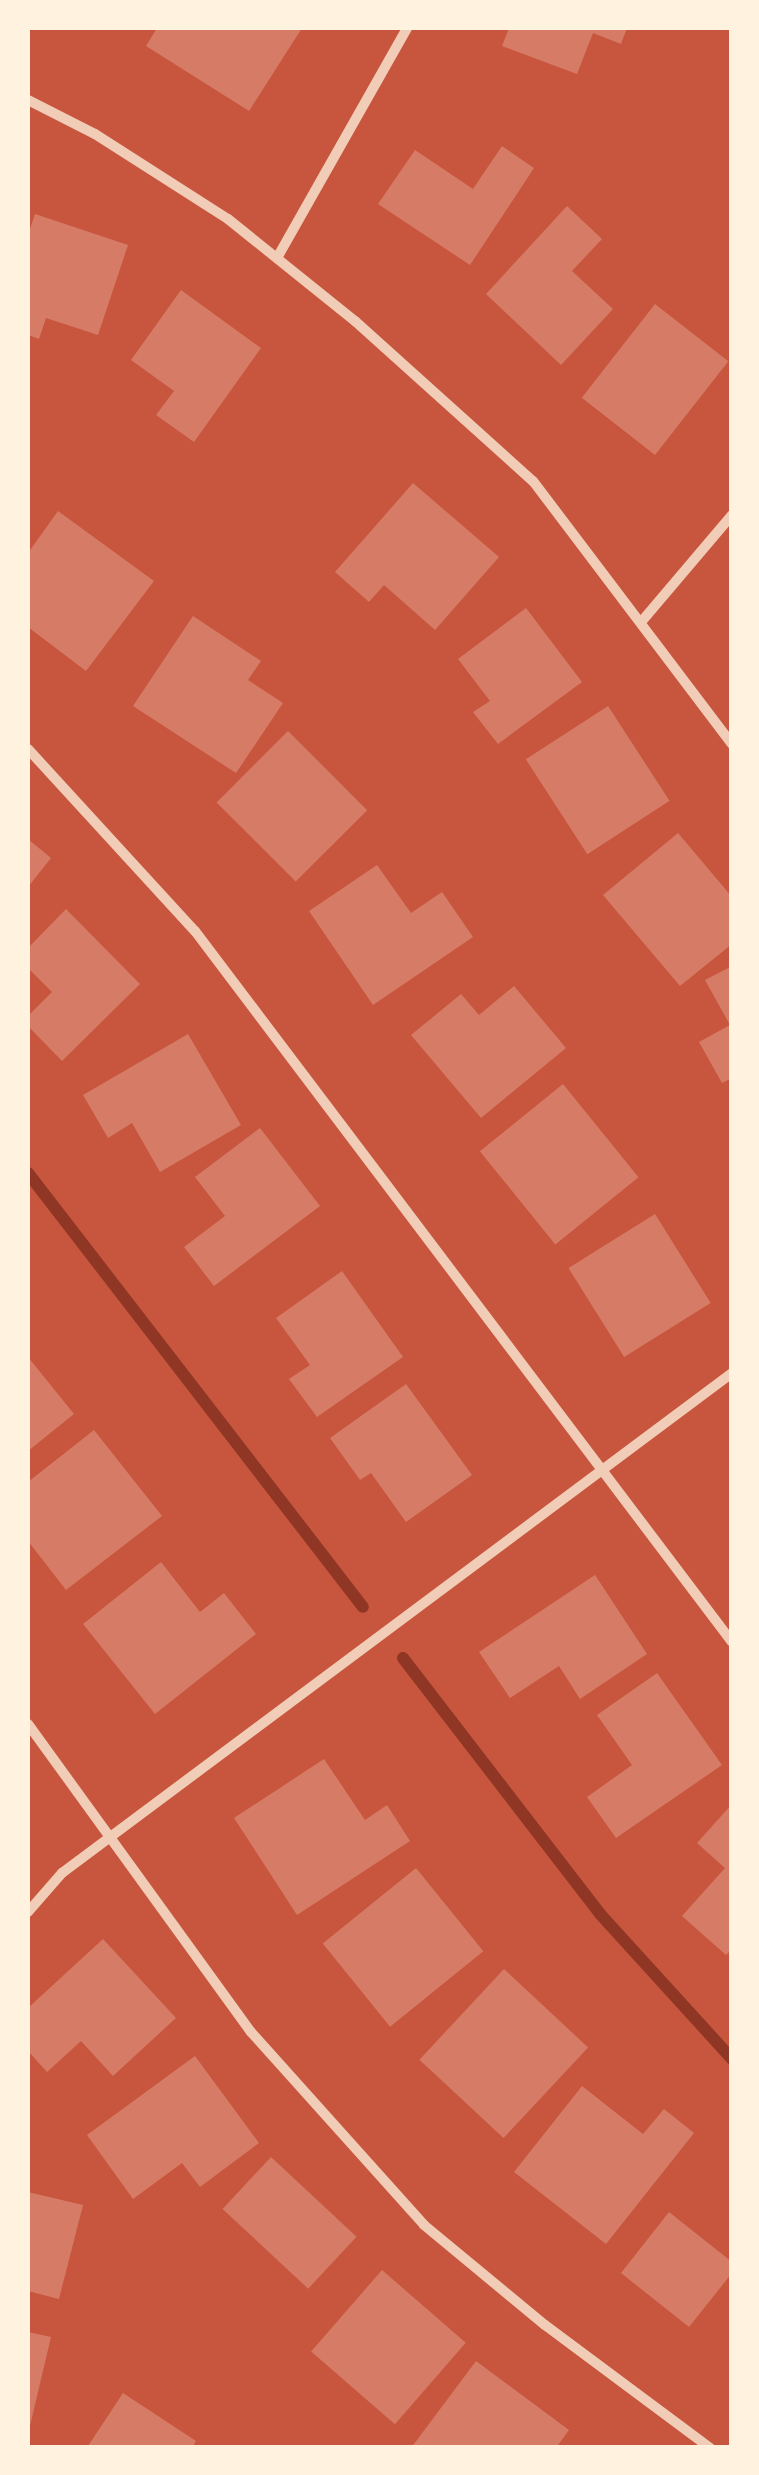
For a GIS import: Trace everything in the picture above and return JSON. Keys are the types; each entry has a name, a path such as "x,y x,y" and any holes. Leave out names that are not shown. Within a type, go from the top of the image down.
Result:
{"street":[{"path":"277,258 407,28"},
{"path":"28,100 112,144 228,219 355,321 533,481 732,744"},
{"path":"642,621 732,515"},
{"path":"28,749 195,931 732,1642"},
{"path":"28,1912 62,1873 732,1373"},
{"path":"28,1724 251,2032 424,2224 544,2326 710,2448"}],"building":[{"path":"157,28 302,28 249,111 146,46"},
{"path":"509,28 627,28 621,44 593,33 577,74 502,46"},
{"path":"502,146 534,168 470,265 378,204 415,150 473,189"},
{"path":"567,206 602,239 572,271 613,309 561,365 486,294"},
{"path":"35,214 128,245 98,335 46,318 39,339 28,335 28,235"},
{"path":"181,290 261,348 194,442 156,415 174,391 131,360"},
{"path":"655,304 728,361 655,455 582,398"},
{"path":"413,483 499,557 435,630 384,585 369,602 335,572"},
{"path":"58,511 154,581 86,671 28,627 28,553"},
{"path":"526,608 582,682 498,744 473,712 490,701 458,659"},
{"path":"193,616 261,661 248,680 283,703 236,773 133,706"},
{"path":"608,706 670,801 587,854 526,759"},
{"path":"288,731 367,810 296,882 217,802"},
{"path":"678,833 732,897 732,944 680,986 603,895"},
{"path":"28,839 51,858 28,887"},
{"path":"377,865 411,913 442,892 473,937 373,1005 309,911"},
{"path":"66,909 140,984 62,1061 28,1026 28,1016 52,992 28,968 28,948"},
{"path":"732,966 732,1078 722,1083 699,1042 730,1025 705,980"},
{"path":"514,986 566,1048 481,1118 411,1035 461,994 479,1015"},
{"path":"188,1034 241,1125 160,1172 132,1123 108,1138 83,1095"},
{"path":"563,1084 639,1177 555,1245 480,1151"},
{"path":"260,1128 320,1206 214,1286 184,1247 225,1216 195,1177"},
{"path":"655,1214 711,1303 624,1357 568,1268"},
{"path":"342,1271 403,1357 317,1417 289,1379 310,1365 276,1318"},
{"path":"28,1357 74,1414 28,1451"},
{"path":"406,1384 472,1475 406,1522 371,1473 360,1480 330,1438"},
{"path":"94,1430 162,1516 66,1590 28,1541 28,1482"},
{"path":"161,1562 200,1612 224,1593 256,1634 155,1714 83,1624"},
{"path":"595,1575 647,1654 580,1699 559,1666 510,1698 479,1652"},
{"path":"657,1673 722,1765 616,1838 587,1797 632,1765 597,1715"},
{"path":"324,1759 365,1820 387,1805 410,1841 297,1915 234,1818"},
{"path":"732,1804 732,1949 726,1955 682,1916 725,1868 697,1843"},
{"path":"416,1868 483,1951 390,2027 323,1944"},
{"path":"103,1939 176,2018 113,2076 81,2041 47,2072 28,2051 28,2008"},
{"path":"504,1969 588,2047 504,2138 419,2060"},
{"path":"195,2056 259,2143 200,2187 182,2163 133,2199 87,2135"},
{"path":"582,2086 643,2134 664,2109 694,2133 606,2244 514,2172"},
{"path":"271,2157 357,2237 308,2289 223,2209"},
{"path":"28,2192 83,2205 59,2299 28,2291"},
{"path":"669,2212 732,2262 732,2273 689,2327 621,2273"},
{"path":"382,2270 466,2343 395,2424 311,2352"},
{"path":"28,2332 51,2337 29,2430 28,2430"},
{"path":"476,2361 569,2430 556,2448 411,2448"},
{"path":"123,2393 196,2441 192,2448 88,2446"}],"waterway":[{"path":"28,1173 363,1607"},
{"path":"403,1658 601,1915 732,2059"}]}
